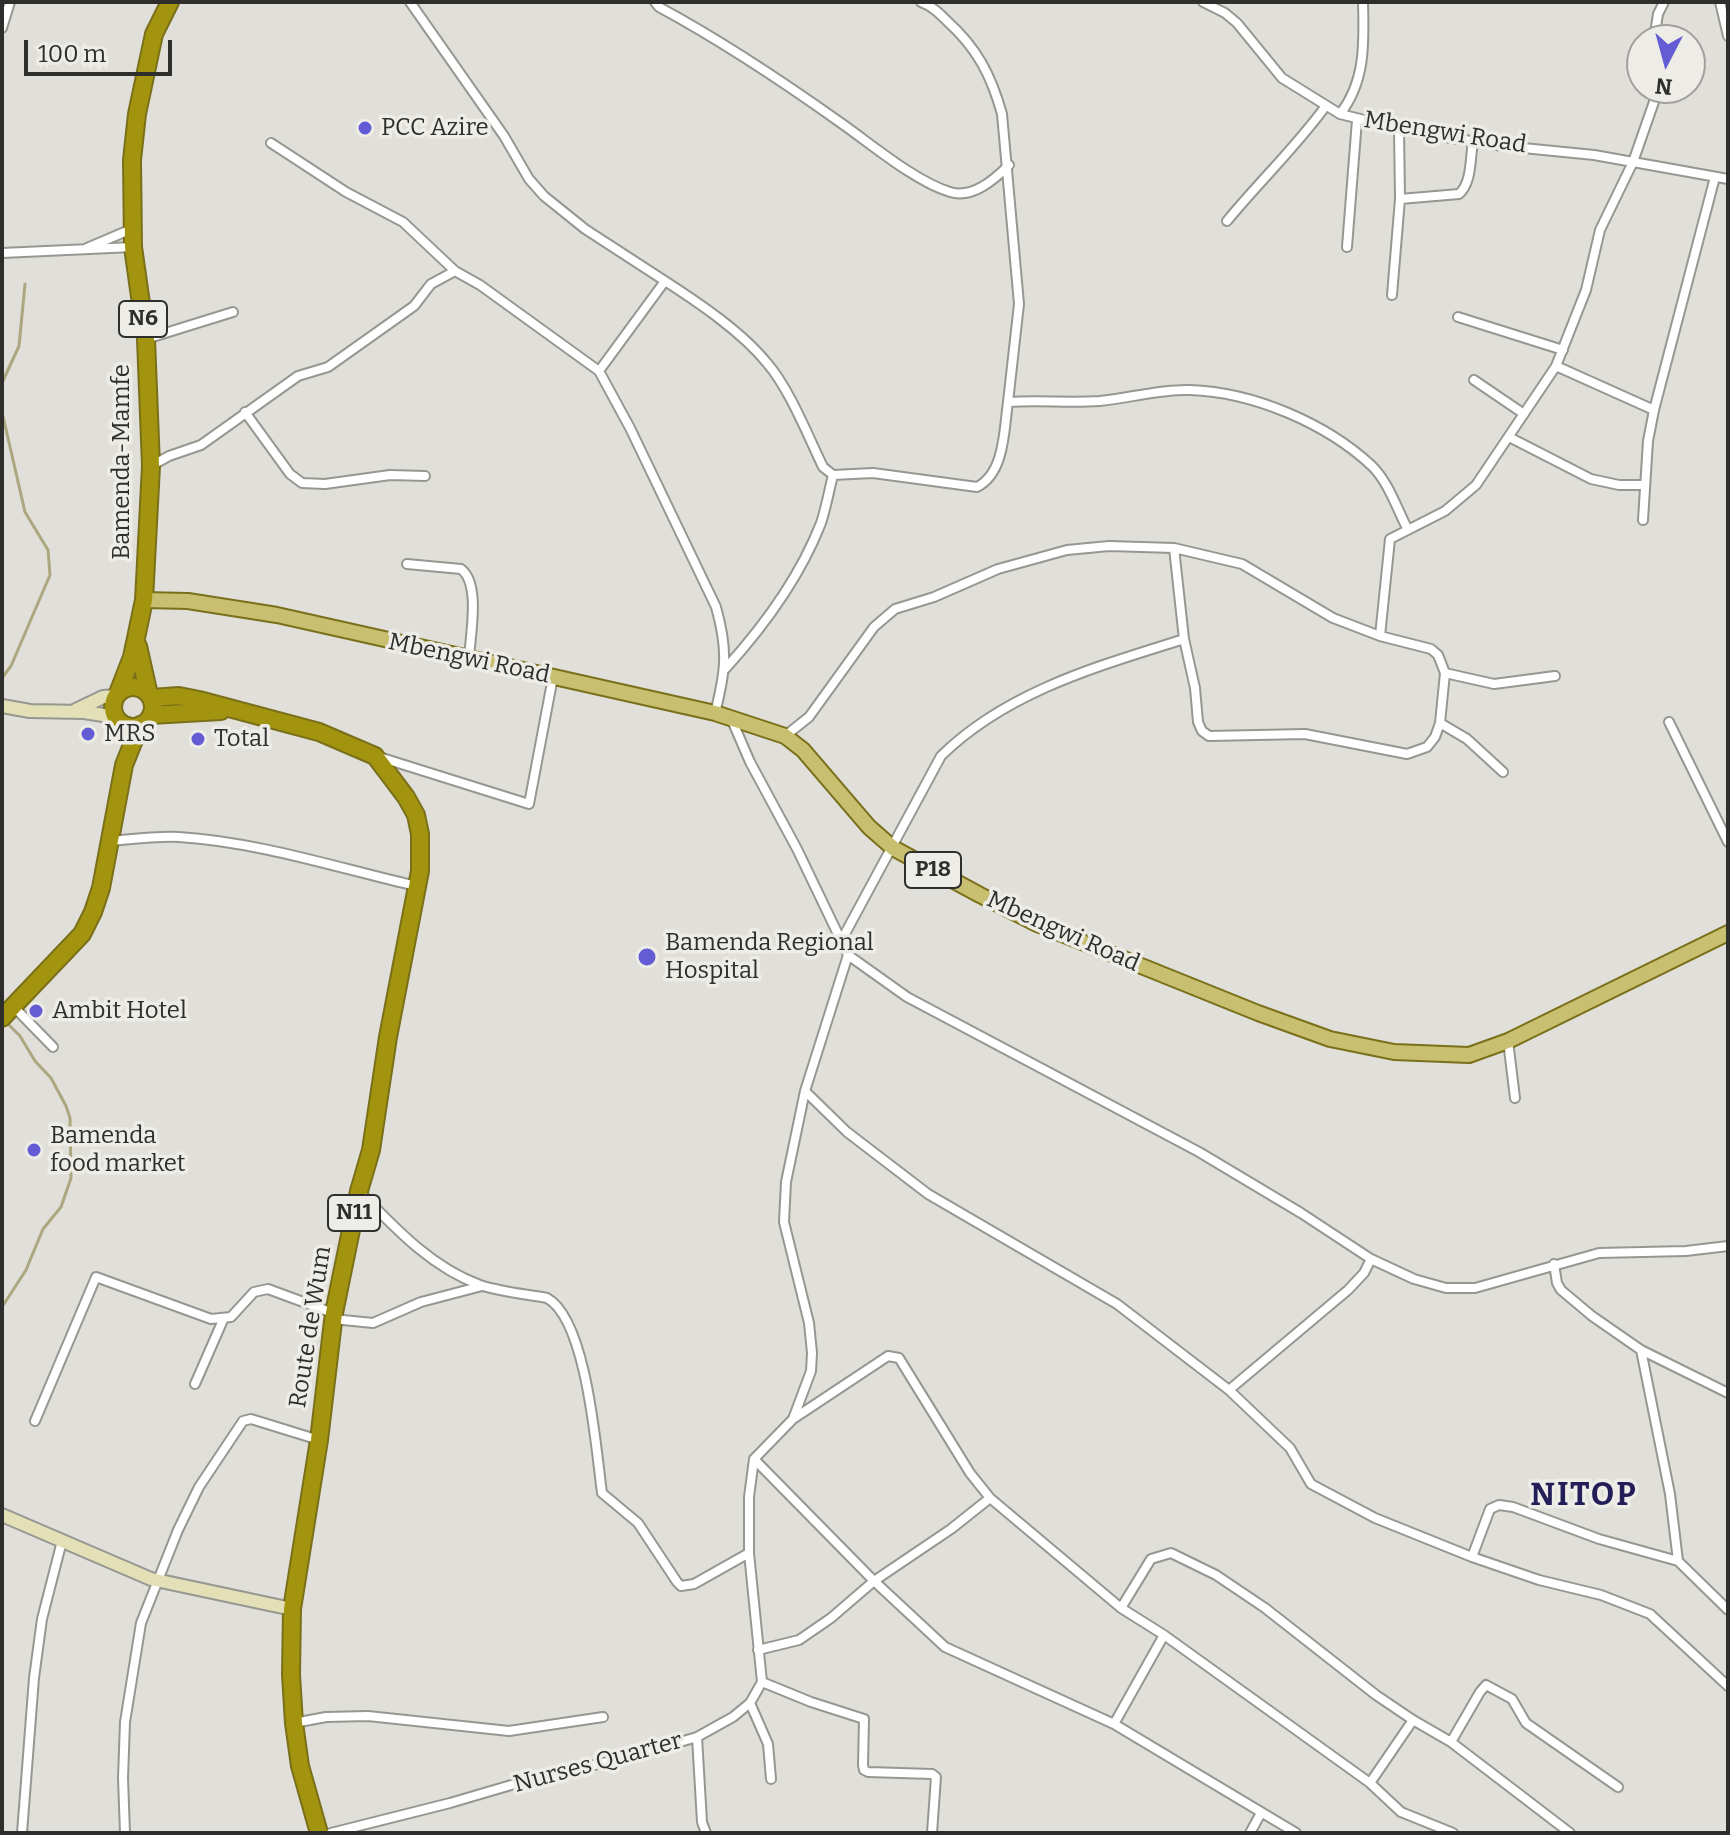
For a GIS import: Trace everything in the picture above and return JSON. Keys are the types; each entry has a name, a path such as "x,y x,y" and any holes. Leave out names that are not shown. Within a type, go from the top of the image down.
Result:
{"highway":[{"name":"Bamenda-Mamfe","path":"117,695 137,641 144,600 151,466 146,339 133,247 132,160 137,114 154,34 170,2"},
{"name":"Bamenda-Mamfe","path":"137,641 148,708"},
{"path":"117,695 130,687 137,688 148,708 128,726 117,718"},
{"name":"N6","path":"7,1013 82,934 93,912 111,841 124,765 123,737 113,707 117,695"},
{"name":"N6","path":"124,765 148,708"},
{"name":"Route de Wum","path":"148,708 230,711 319,732 375,756 406,797 416,815 420,834 420,871 388,1037 371,1150 359,1191 334,1316 319,1440 292,1609 294,1723 300,1766 319,1833"}],"main road":[{"name":"Mbengwi Road","path":"144,600 188,601 277,615 715,713 785,736 803,750 869,827 893,848 1037,924 1330,1039 1394,1052 1469,1055 1508,1041 1728,933"},
{"path":"73,712 103,697 117,695"},
{"path":"2,706 117,718"},
{"path":"2,1515 158,1581 292,1609"}],"street":[{"path":"2,28 10,2"},
{"path":"410,2 504,136 529,179 544,196 585,229 728,327 768,363 823,467 833,475 873,473 977,487 986,483 994,471 1002,443 1019,304 1009,165 1002,114 994,84 969,41 930,5 921,2"},
{"path":"655,2 797,92 913,174 949,192 976,190 996,179 1009,165"},
{"name":"Mbengwi Road","path":"1203,2 1237,23 1282,78 1325,107 1357,120 1473,142 1594,155 1728,179"},
{"path":"1340,114 1354,94 1363,67 1363,2"},
{"path":"1656,24 1664,2"},
{"path":"1720,2 1728,36"},
{"path":"1380,636 1388,581 1389,542 1393,536 1445,511 1487,472 1556,366 1586,290 1600,230 1633,162 1653,104"},
{"path":"1227,221 1299,142 1325,107"},
{"path":"1347,247 1357,120"},
{"path":"1392,295 1400,199 1399,130"},
{"path":"1400,199 1459,194 1468,181 1473,142"},
{"path":"271,143 346,192 403,222 455,271 480,285 599,371 630,428 716,607 722,627 726,668 715,713"},
{"path":"1643,520 1644,485 1654,410 1715,177"},
{"path":"78,252 134,228"},
{"path":"2,253 78,252 133,247"},
{"path":"151,466 201,445 298,376 328,367 414,306 431,284 455,271"},
{"path":"599,371 665,281"},
{"path":"146,339 233,312"},
{"path":"1458,317 1563,350"},
{"path":"1556,366 1654,410"},
{"path":"1474,380 1524,414"},
{"path":"1008,402 1098,401 1188,390 1247,399 1318,427 1371,466 1383,479 1408,530"},
{"path":"245,412 290,474 302,483 325,484 390,475 425,476"},
{"path":"1509,437 1591,479 1619,485 1644,485"},
{"path":"726,668 775,605 809,549 821,522 833,475"},
{"path":"785,736 809,717 874,627 895,609 934,597 1009,565 1067,550 1109,546 1174,548 1242,564 1333,618 1380,636 1431,649 1438,655 1445,673 1440,723 1435,737 1427,747 1407,754 1305,734 1209,736 1202,731 1184,639 1174,548"},
{"path":"407,564 461,569 467,573 473,596 469,659"},
{"path":"840,943 941,756 960,737 998,711 1089,668 1184,639"},
{"path":"1445,673 1494,684 1555,676"},
{"path":"375,756 529,804 553,677"},
{"path":"731,717 750,762 818,890 848,955 907,997 1185,1145 1301,1213 1371,1259 1414,1279 1446,1288 1475,1288 1599,1253 1686,1251 1728,1246"},
{"path":"1669,722 1728,842"},
{"path":"1440,723 1467,739 1503,772"},
{"path":"111,841 176,837 214,840 417,886"},
{"path":"793,1419 811,1371 812,1353 803,1294 784,1222 786,1182 805,1091 848,955"},
{"path":"7,1013 53,1047"},
{"path":"1508,1041 1515,1098"},
{"path":"805,1091 870,1152 928,1194 1117,1304 1229,1390 1290,1448 1311,1484 1375,1518 1472,1557 1539,1580 1601,1595 1650,1614 1728,1690"},
{"path":"359,1191 401,1235 448,1271 483,1286 553,1301 564,1316 583,1362 602,1493 638,1523 681,1586 694,1584 749,1553"},
{"path":"1229,1390 1348,1290 1364,1273 1371,1259"},
{"path":"1554,1264 1561,1290 1592,1316 1641,1350 1728,1393"},
{"path":"35,1421 96,1277 211,1319 223,1320 235,1314 254,1292 268,1289 334,1316 373,1323 421,1302 483,1286"},
{"path":"195,1384 223,1320"},
{"path":"1641,1350 1670,1494 1678,1561"},
{"path":"932,1833 936,1777 932,1774 864,1770 864,1719 762,1682 749,1553 749,1497 754,1459 793,1419 888,1356 899,1358 970,1473 990,1498 1121,1608 1164,1635 1370,1783 1401,1812 1453,1833"},
{"path":"125,1833 125,1722 141,1623 178,1530 199,1487 243,1421 251,1419 319,1440"},
{"path":"754,1459 874,1581 945,1647 1114,1724 1296,1833"},
{"path":"758,1650 799,1640 831,1618 874,1581 951,1529 990,1498"},
{"path":"1472,1557 1490,1509 1499,1505 1513,1507 1599,1539 1678,1561 1728,1610"},
{"path":"22,1833 42,1619 62,1541"},
{"path":"1121,1608 1151,1559 1171,1553 1216,1575 1413,1720 1451,1742 1570,1833"},
{"path":"1114,1724 1164,1635"},
{"name":"Nurses Quarter","path":"331,1833 697,1737 733,1717 750,1703 762,1682"},
{"path":"1451,1742 1486,1685 1512,1699 1526,1723 1618,1787"},
{"path":"750,1703 768,1744 771,1779"},
{"path":"294,1723 326,1717 368,1716 509,1731 603,1717"},
{"path":"1370,1783 1413,1720"},
{"path":"697,1737 702,1822 706,1833"},
{"path":"1250,1833 1261,1813"}],"waterway":[{"path":"2,383 19,346 25,284"},
{"path":"2,412 25,512 48,550 50,575 11,666 2,678"},
{"path":"2,955 2,964"},
{"path":"2,1307 26,1270 43,1229 61,1207 71,1178 70,1118 66,1106 51,1078 5,1021"}],"place":[{"name":"PCC Azire","path":"365,128"},
{"name":"MRS","path":"88,734"},
{"name":"Total","path":"198,739"},
{"name":"Bamenda Regional Hospital","path":"647,957"},
{"name":"Ambit Hotel","path":"36,1011"},
{"name":"Bamenda food market","path":"34,1150"}],"district":[{"name":"NITOP","path":"1584,1496"}]}
